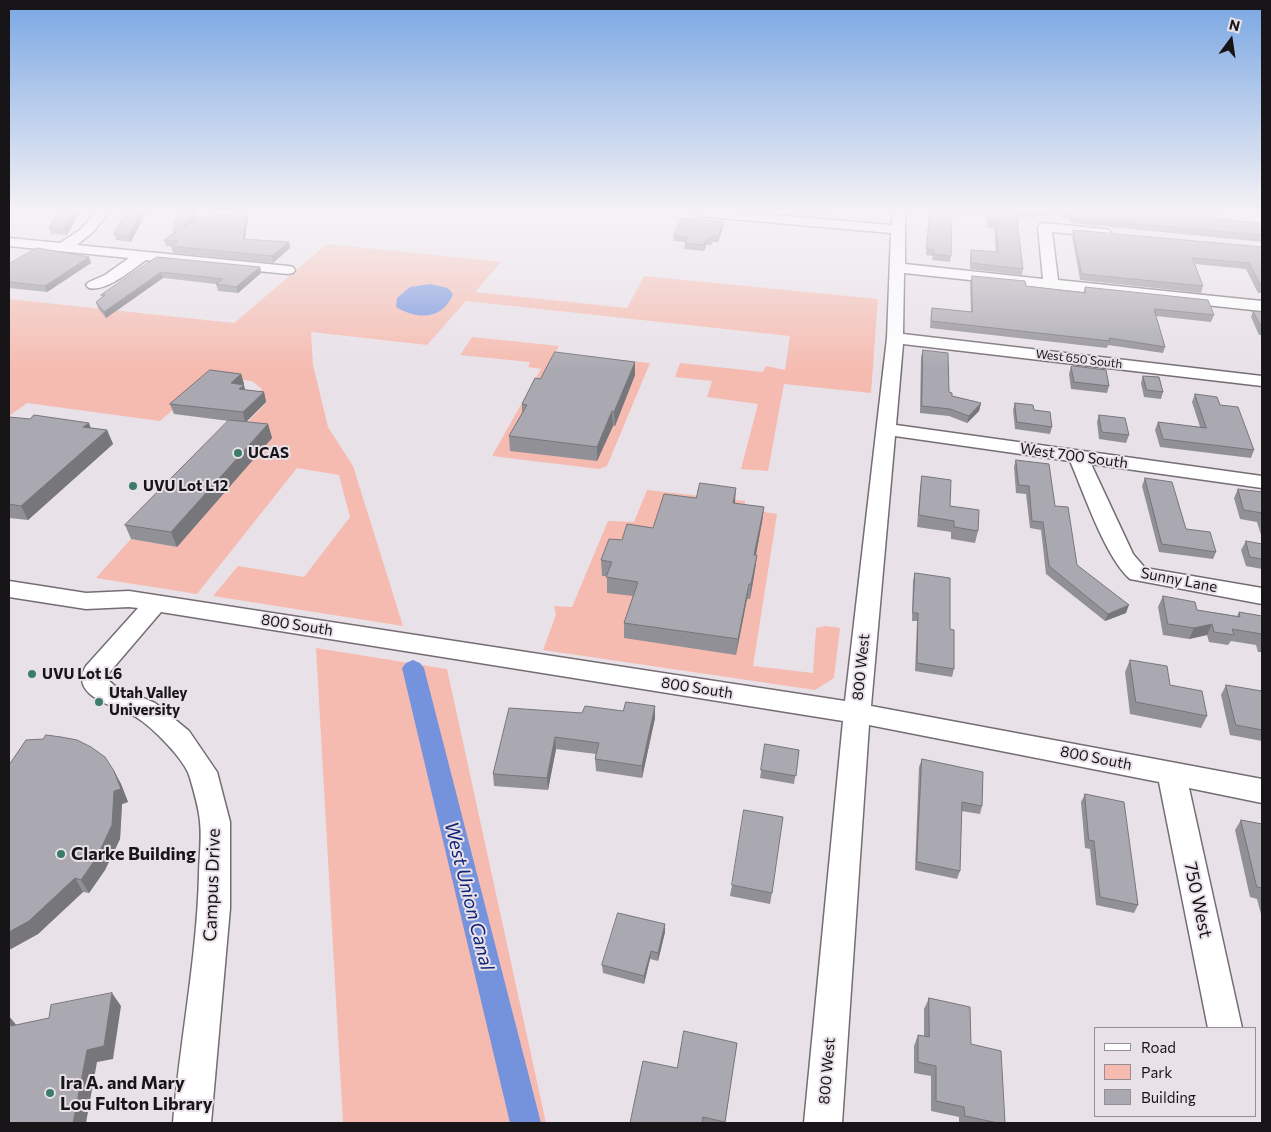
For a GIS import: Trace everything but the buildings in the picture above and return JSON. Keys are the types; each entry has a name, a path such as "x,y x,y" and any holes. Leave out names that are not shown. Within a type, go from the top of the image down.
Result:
{"street":[{"path":"94,285 110,278 129,265"},
{"path":"238,265 288,270"},
{"name":"800 West","path":"823,1123 856,712 895,338 899,265"},
{"path":"1049,265 1051,284"},
{"path":"899,268 1262,306"},
{"name":"West 650 South","path":"895,338 1262,381"},
{"name":"West 700 South","path":"886,429 1262,482"},
{"name":"Sunny Lane","path":"1078,457 1122,554 1129,566 1138,574 1262,596"},
{"name":"800 South","path":"9,573 101,588 142,601 856,712 1262,791"},
{"name":"800 South","path":"9,589 86,601 142,601"},
{"name":"Campus Drive","path":"142,601 95,672 96,683 106,692 146,710 179,738 203,772 215,822 214,908 192,1123"},
{"name":"750 West","path":"1171,772 1225,1027"}],"green space":[{"path":"302,265 499,265 475,292 627,308 644,276 878,299 871,393 784,384 768,471 741,469 758,404 707,397 712,381 675,377 680,363 763,372 766,366 785,370 790,336 466,301 427,345 311,332 313,365 328,427 353,466 403,626 213,596 238,566 304,577 350,517 339,475 297,468 197,594 96,578 131,539 177,547 236,434 266,403 249,400 262,389 252,381 211,376 160,421 27,403 9,416 9,299 234,323"},
{"path":"472,337 559,346 556,351 562,354 650,363 607,466 599,469 492,456 541,369 528,367 530,362 460,355"},
{"path":"647,490 745,501 745,509 777,514 753,666 813,673 816,628 826,626 840,628 834,678 815,690 543,650 556,615 554,606 572,607 608,521 634,522"},
{"path":"316,648 447,669 546,1123 343,1123"}],"water":[{"path":"430,284 448,288 453,294 449,303 443,309 429,315 421,315 412,314 396,307 397,298 410,287"}],"waterway":[{"name":"West Union Canal","path":"413,668 526,1123"}],"place":[{"name":"UCAS","path":"238,453"},
{"name":"UVU Lot L12","path":"133,486"},
{"name":"UVU Lot L6","path":"32,674"},
{"name":"Utah Valley University","path":"99,702"},
{"name":"Clarke Building","path":"61,854"},
{"name":"Ira A. and Mary Lou Fulton Library","path":"50,1093"}]}
